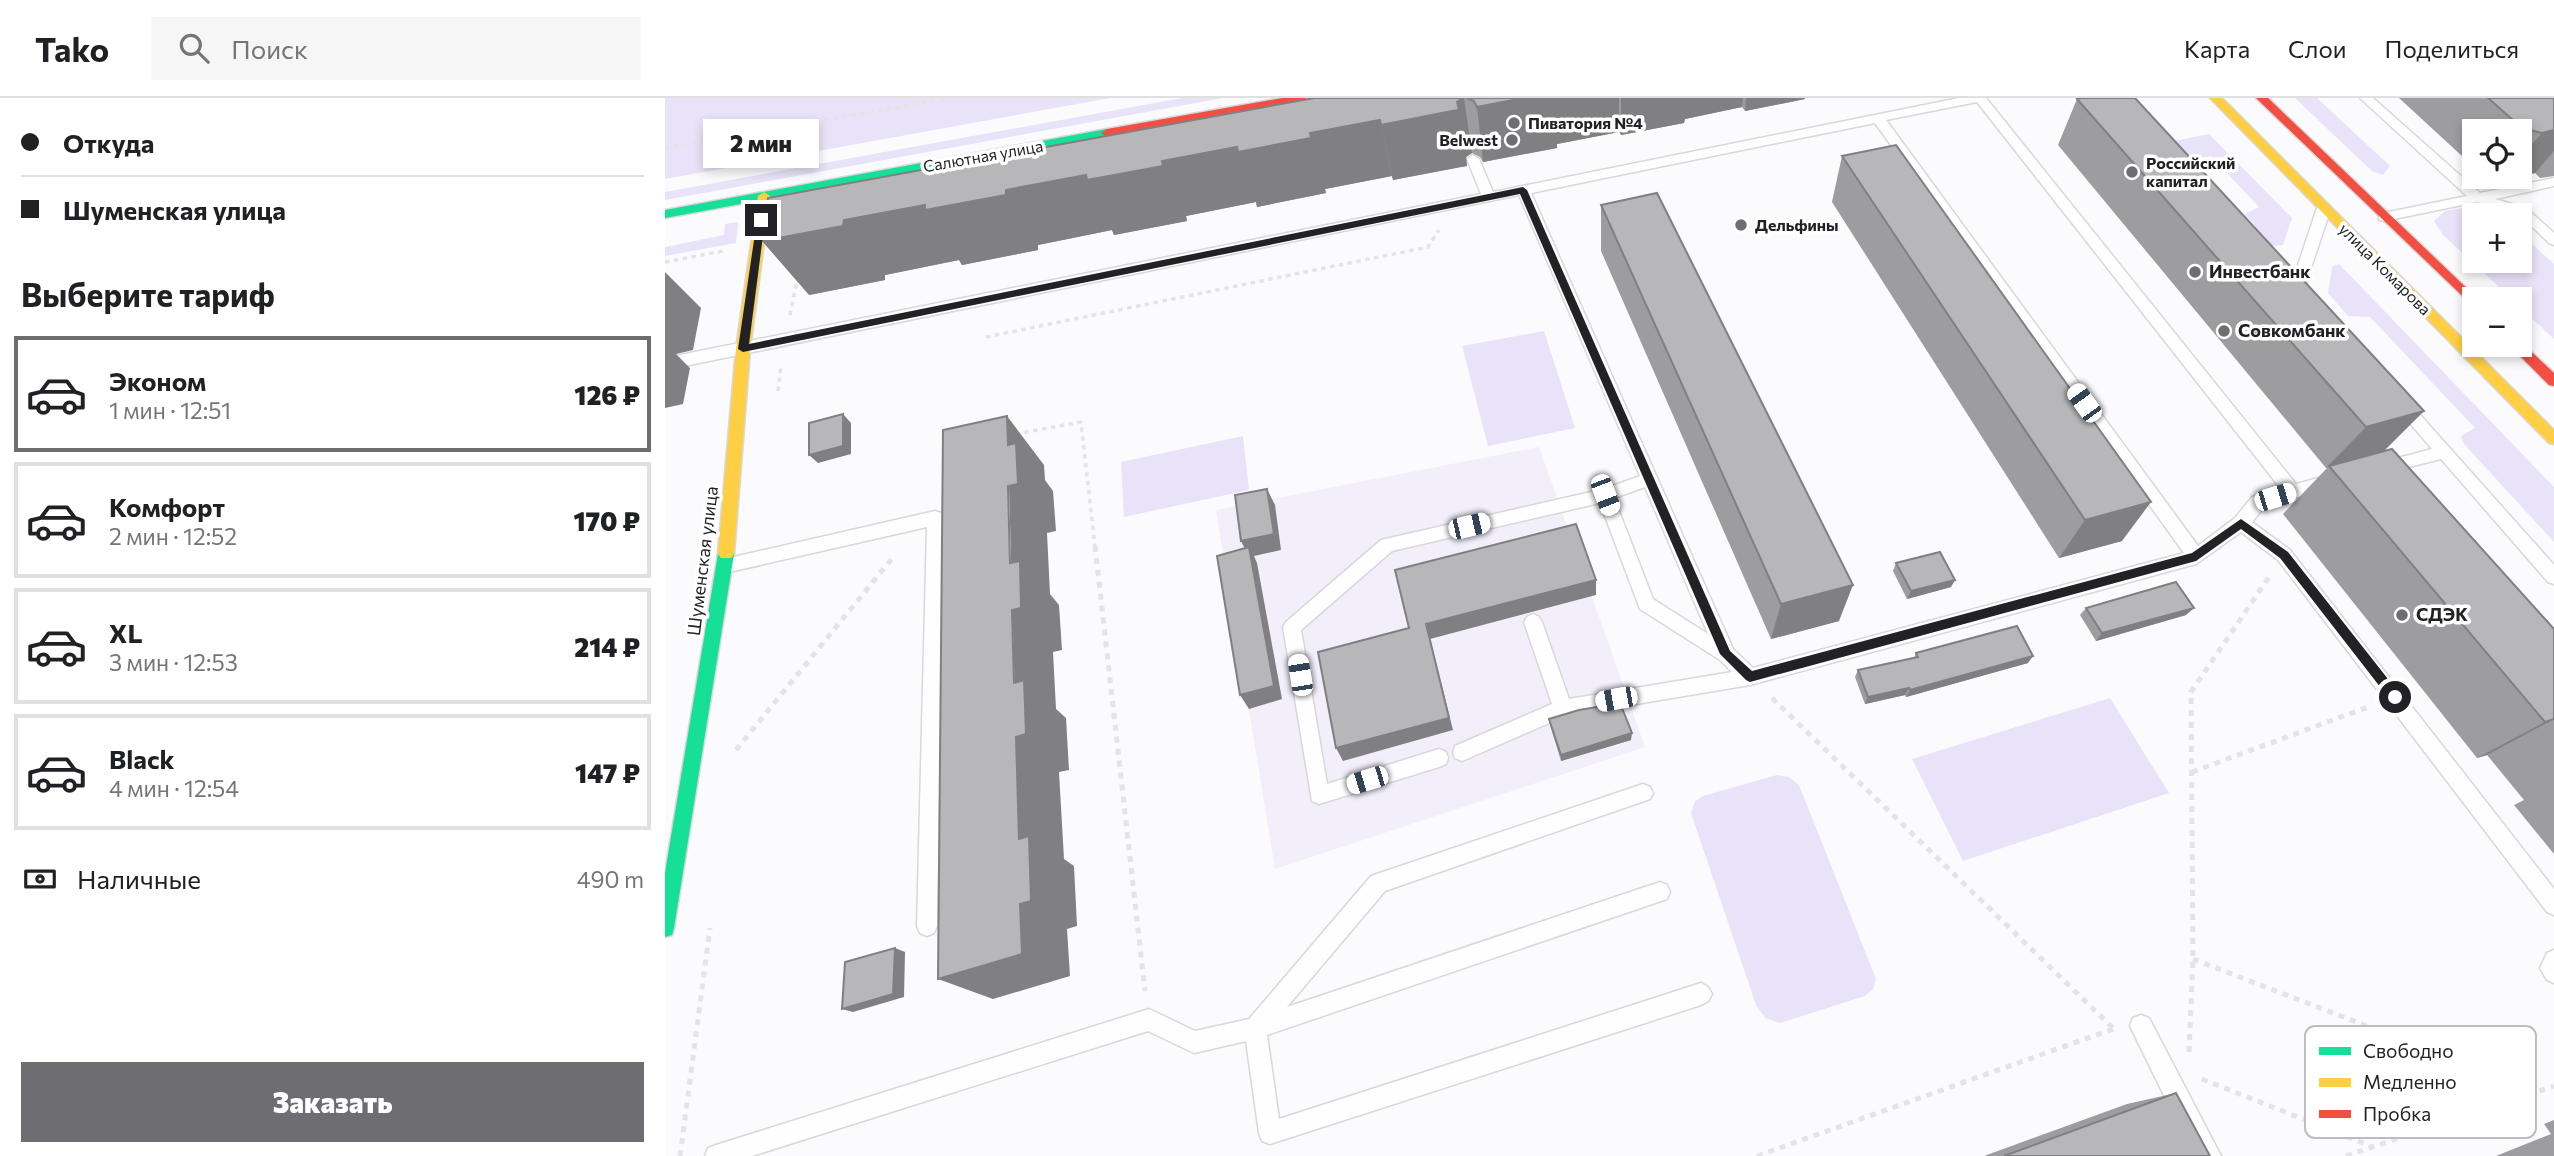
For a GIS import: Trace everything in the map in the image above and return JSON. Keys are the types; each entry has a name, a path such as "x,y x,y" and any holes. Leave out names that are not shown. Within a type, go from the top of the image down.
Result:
{"street":[{"name":"Салютная улица","path":"665,214 1301,98"},
{"name":"улица Комарова","path":"2216,98 2554,439"},
{"path":"2262,98 2462,292"},
{"name":"Шуменская улица","path":"665,928 668,888 725,566 743,349 764,196"},
{"path":"2529,357 2554,381"}],"lane":[{"path":"665,364 1979,98 2292,491"},
{"path":"2366,98 2478,198 2521,211 2554,240"},
{"path":"1878,118 2196,557"},
{"path":"1473,159 1488,197"},
{"path":"2384,217 2554,183"},
{"path":"1523,190 1726,654"},
{"path":"2297,289 2324,208"},
{"path":"2390,391 2554,577"},
{"path":"2369,471 2446,452"},
{"path":"1462,752 1563,708 1750,677 2196,557 2241,523 2258,502 2343,478"},
{"path":"1439,758 1319,795 1292,627 1387,545 1605,495 1649,479"},
{"path":"1605,495 1646,604 1726,654 1750,677"},
{"path":"725,566 935,519 927,926"},
{"path":"2241,523 2284,555 2554,905"},
{"path":"1532,622 1563,708"},
{"path":"1643,793 1378,883 1255,1028 1270,1133 1701,994"},
{"path":"716,1156 1149,1020 1194,1042 1255,1028 1660,892"},
{"path":"2554,960 2550,968 2554,973"},
{"path":"2141,1026 2186,1116 2210,1156"}],"path":[{"path":"665,148 950,98"},
{"path":"986,337 1428,247 1442,226"},
{"path":"665,262 758,244"},
{"path":"1007,444 1026,432 1081,422 1149,1020"},
{"path":"733,753 895,554"},
{"path":"2188,1060 2193,959 2191,692 2284,555"},
{"path":"1750,677 2113,1029"},
{"path":"2192,772 2395,697"},
{"path":"2193,959 2367,1026"},
{"path":"1757,1156 2113,1029 2141,1026"},
{"path":"2200,1078 2305,1120"},
{"path":"2538,1092 2554,1086"},
{"path":"2351,1138 2374,1147"},
{"path":"2346,1156 2401,1138"}],"shaded area":[{"path":"665,98 1110,98 665,179"},
{"path":"1182,98 1223,98 665,200 665,192"},
{"path":"2295,98 2317,98 2390,166 2383,175 2372,171"},
{"path":"2209,134 2292,218 2283,245 2272,246 2245,214 2259,207 2211,156 2173,163 2164,143"},
{"path":"2462,208 2462,253 2443,235 2434,221 2445,211"},
{"path":"738,222 736,243 665,256 665,247 724,235 725,224"},
{"path":"2532,244 2554,264 2554,339 2532,318 2532,287 2499,287 2484,273 2532,273"},
{"path":"2339,264 2554,487 2554,542 2464,444 2461,436 2475,428 2370,317 2348,316 2328,293 2332,267"},
{"path":"1544,331 1575,428 1488,446 1462,346"},
{"path":"1243,436 1249,490 1124,517 1121,462"},
{"path":"1539,447 1645,747 1275,869 1216,510"},
{"path":"2110,698 2169,793 1963,861 1912,759"},
{"path":"1777,775 1789,777 1799,785 1876,979 1873,989 1865,996 1780,1023 1765,1018 1756,1005 1691,813 1695,801 1703,796"}],"building":[{"path":"1314,98 1463,98 1457,102 1459,110 1381,125 1380,120 1310,133 1311,138 1238,152 1237,147 1162,161 1163,166 1087,180 1086,175 1006,190 1006,195 925,210 925,205 844,220 843,226 762,241 768,198"},
{"path":"1467,98 1523,98 1477,107 1474,101"},
{"path":"2135,98 2424,411 2366,427 2077,99"},
{"path":"2488,98 2554,98 2554,130 2542,133 2532,130 2532,119 2512,119"},
{"path":"1896,145 2151,502 2085,520 1842,156"},
{"path":"1657,193 1853,585 1781,604 1601,205"},
{"path":"843,414 843,446 809,455 809,423"},
{"path":"1007,416 1008,445 1016,443 1018,484 1008,486 1010,563 1020,561 1021,608 1012,610 1014,683 1024,680 1026,734 1016,737 1019,839 1029,836 1031,901 1020,904 1022,954 938,979 943,430"},
{"path":"2392,449 2554,629 2554,719 2545,722 2329,466"},
{"path":"1267,489 1274,534 1241,541 1235,495"},
{"path":"1576,524 1596,580 1426,624 1449,718 1336,748 1318,652 1409,628 1395,570"},
{"path":"1249,547 1274,686 1240,695 1217,556"},
{"path":"1940,552 1955,580 1911,591 1896,563"},
{"path":"2176,582 2194,608 2102,633 2086,608"},
{"path":"2017,626 2033,656 1910,690 1909,688 1868,697 1858,670 1918,657 1916,653"},
{"path":"1620,703 1632,733 1561,755 1549,719 1579,710"},
{"path":"895,948 893,994 842,1009 845,962"},
{"path":"2176,1093 2210,1156 2004,1156"}],"traffic: fast":[{"path":"665,214 1107,133"},
{"path":"665,928 726,554"}],"traffic: slow":[{"path":"2216,98 2554,439"},
{"path":"726,554 743,349 764,196"}],"traffic: jam":[{"path":"1107,133 1301,98"},
{"path":"2262,98 2462,291"},
{"path":"2529,357 2554,381"}],"place":[{"name":"Пиватория №4","path":"1514,123"},
{"name":"Belwest","path":"1512,140"},
{"name":"Российский капитал","path":"2132,172"},
{"name":"Дельфины","path":"1741,225"},
{"name":"Инвестбанк","path":"2195,272"},
{"name":"Совкомбанк","path":"2224,331"},
{"name":"СДЭК","path":"2402,615"}],"route":[{"path":"761,220 743,349 1523,190 1726,654 1750,677 2196,557 2241,523 2284,555 2395,697"}]}
